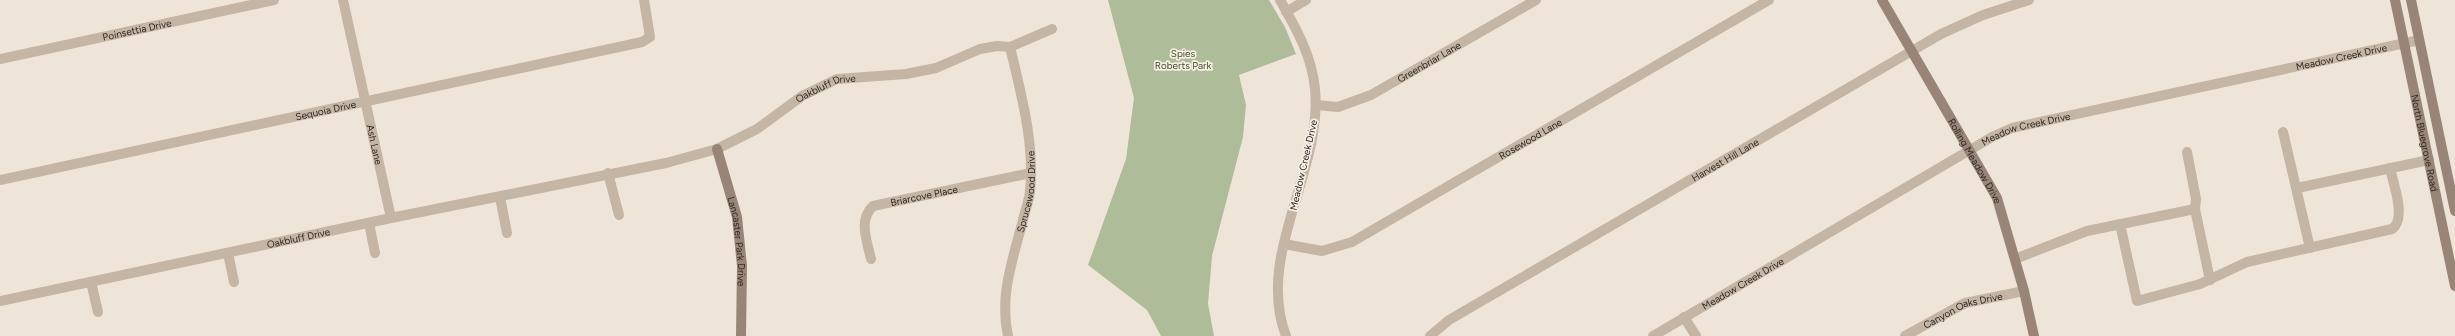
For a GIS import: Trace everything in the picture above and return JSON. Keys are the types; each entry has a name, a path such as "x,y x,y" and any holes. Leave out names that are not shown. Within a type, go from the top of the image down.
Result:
{"street":[{"name":"Poinsettia Drive","path":"0,59 274,0"},
{"name":"Ash Lane","path":"344,0 391,218"},
{"name":"Sequoia Drive","path":"0,180 642,42 650,37 644,0"},
{"name":"Meadow Creek Drive","path":"1280,0 1296,28 1309,61 1316,105 1312,135 1284,244 1278,282 1279,308 1286,336"},
{"path":"1286,12 1306,0"},
{"name":"Greenbriar Lane","path":"1316,105 1338,107 1371,95 1536,0"},
{"name":"Rosewood Lane","path":"1284,244 1322,251 1352,242 1769,0"},
{"name":"Rolling Meadow Drive","path":"1882,0 1997,198 2024,291 2034,336"},
{"name":"Harvest Hill Lane","path":"1430,336 1449,320 1961,24 2029,0"},
{"name":"North Bluegrove Road","path":"2395,0 2455,286"},
{"name":"North Bluegrove Road","path":"2411,0 2455,211"},
{"name":"Oakbluff Drive","path":"0,301 391,218 500,197 608,173 666,163 717,149 758,130 802,96 836,79 906,74 936,68 980,50 997,46 1010,47 1052,29"},
{"name":"Meadow Creek Drive","path":"1654,336 1684,317 1969,152 1992,137 2012,128 2050,118 2419,40"},
{"name":"Sprucewood Drive","path":"1008,336 1004,319 1004,298 1030,192 1031,173 1023,107 1010,47"},
{"path":"2283,132 2310,248"},
{"name":"Lancaster Park Drive","path":"717,149 737,217 742,266 741,336"},
{"path":"2187,152 2196,199 2195,209 2210,280"},
{"path":"2297,188 2428,160"},
{"path":"2120,224 2137,301 2210,280 2247,262 2386,232 2397,226 2400,215 2390,168"},
{"path":"608,173 619,215"},
{"name":"Briarcove Place","path":"871,259 864,225 866,212 873,206 1031,173"},
{"path":"500,197 507,234"},
{"path":"2015,259 2087,231 2195,209"},
{"path":"369,223 374,253"},
{"path":"228,253 234,282"},
{"path":"91,282 98,312"},
{"name":"Canyon Oaks Drive","path":"1905,336 1964,303 2024,291"},
{"path":"1684,317 1696,336"}],"green space":[{"name":"Spies Roberts Park","path":"1108,0 1269,0 1285,27 1296,54 1239,75 1246,105 1243,137 1212,256 1208,304 1214,336 1161,336 1147,310 1088,265 1126,159 1134,98"}]}
